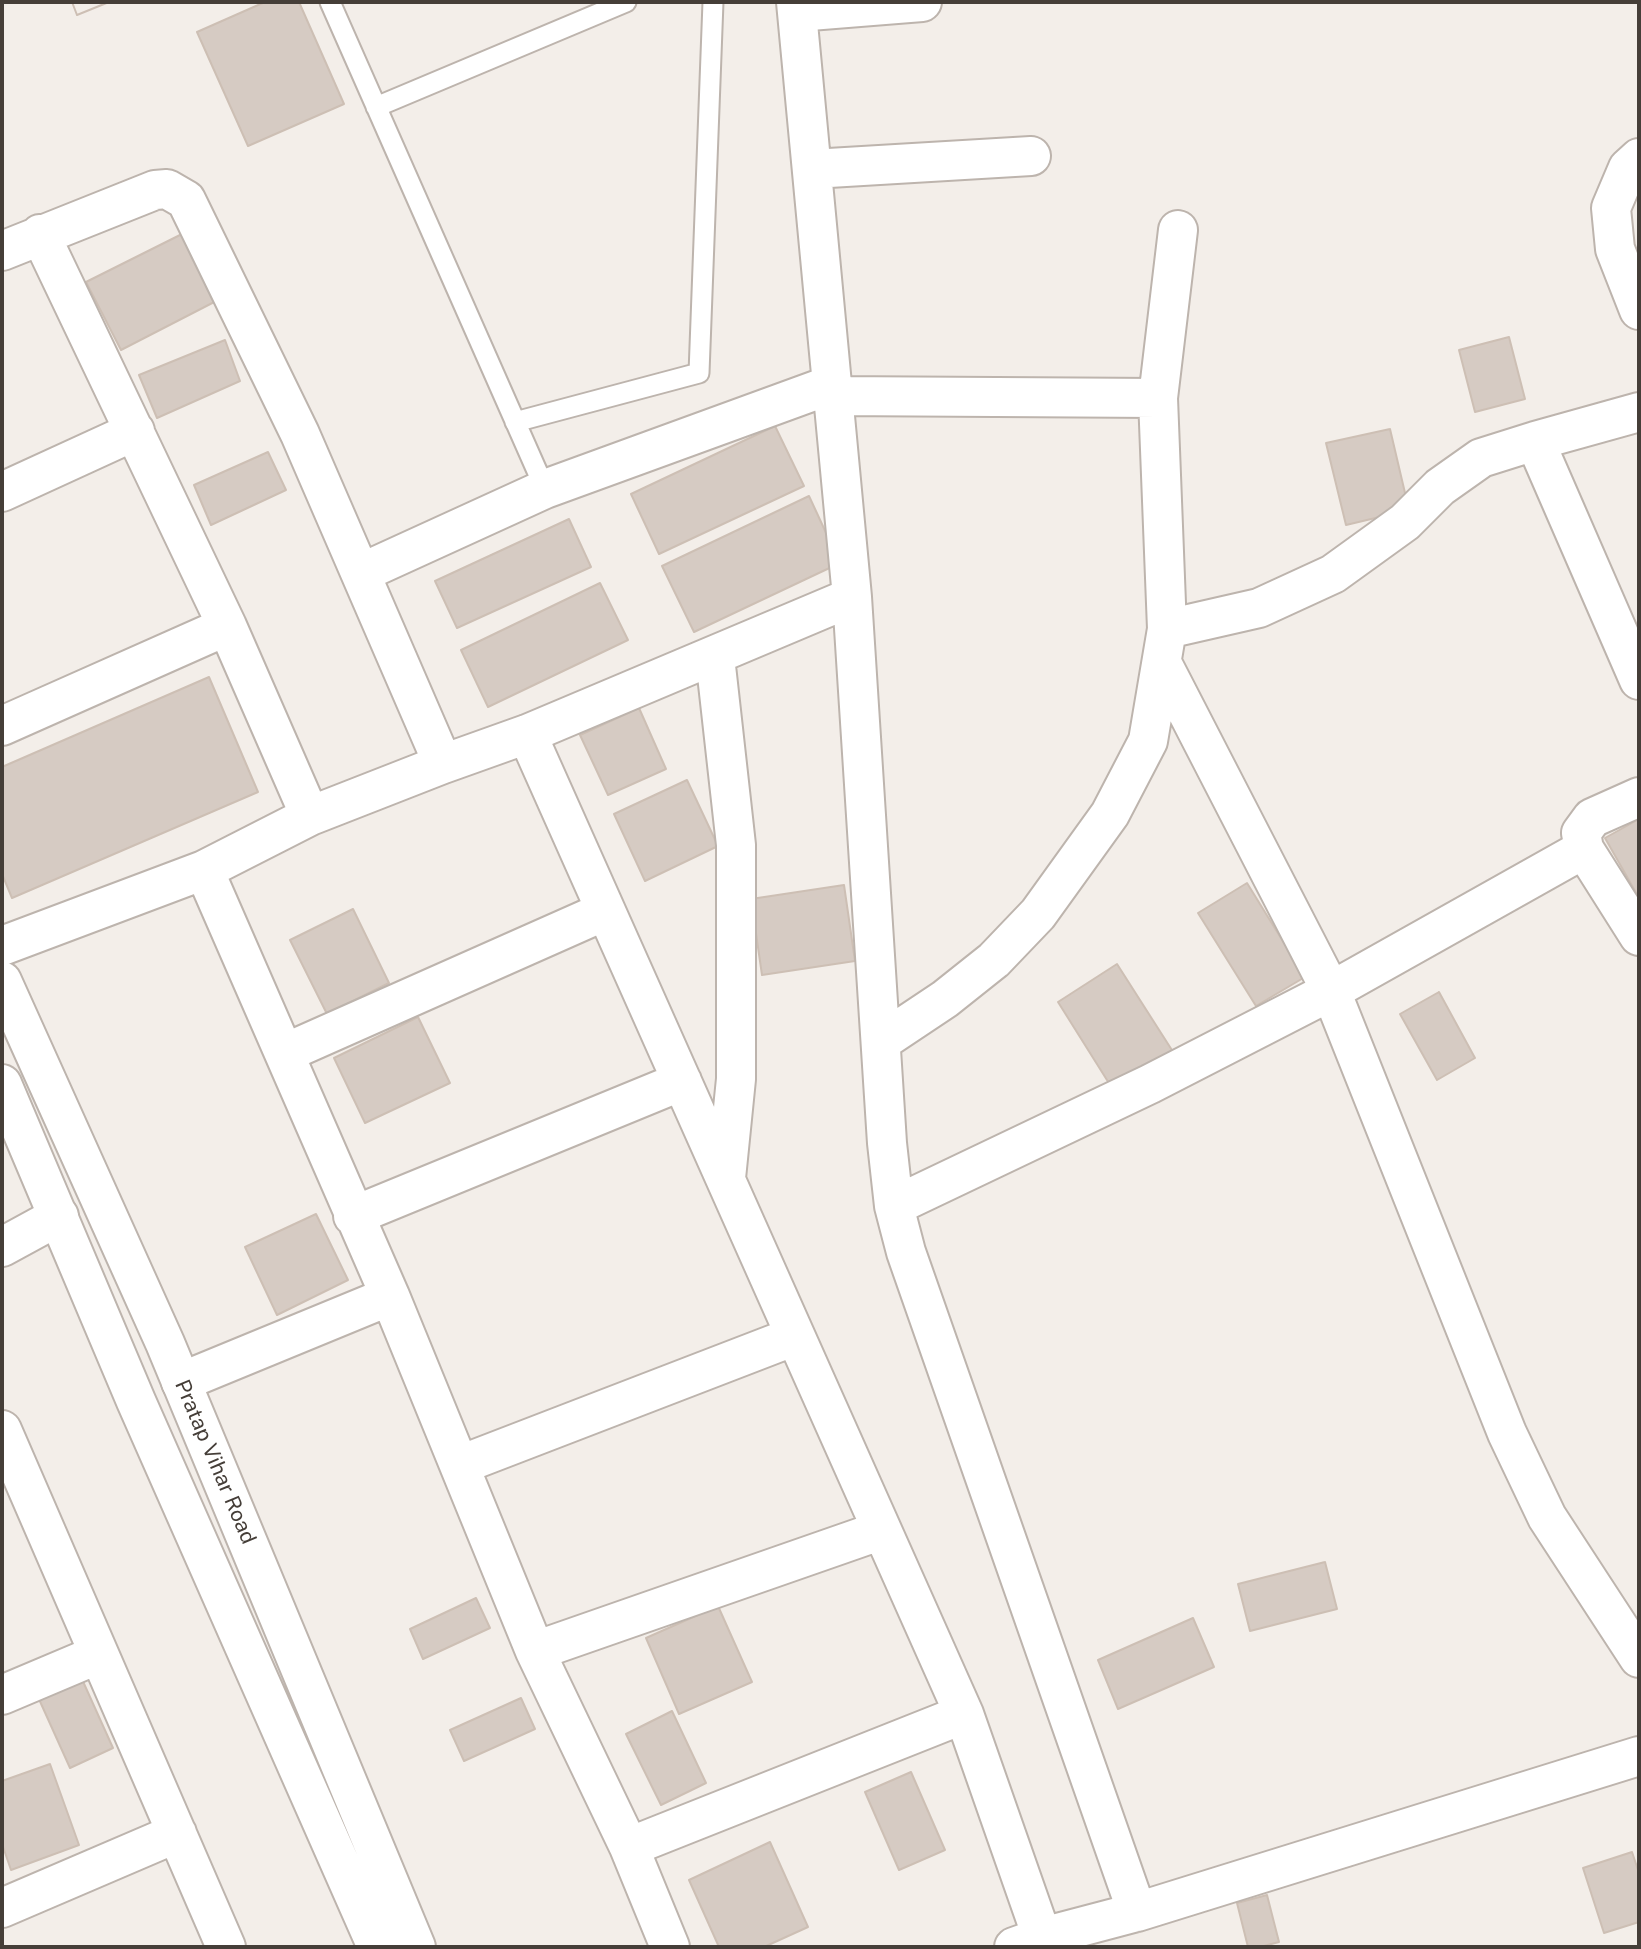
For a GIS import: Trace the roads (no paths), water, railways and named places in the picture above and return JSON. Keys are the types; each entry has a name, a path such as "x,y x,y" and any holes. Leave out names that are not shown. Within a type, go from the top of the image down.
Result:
{"street":[{"path":"922,2 796,7 852,597 887,1143 894,1206 911,1265 1138,1912"},
{"path":"812,169 1031,156"},
{"path":"1639,158 1628,168 1611,208 1615,249 1639,310"},
{"path":"2,251 155,190 167,189 186,200 300,434 443,764"},
{"path":"882,1041 945,999 994,960 1038,914 1110,814 1148,741 1165,646 1158,398 1178,230"},
{"path":"40,234 227,626 310,816"},
{"path":"361,573 544,489 833,390 1158,398"},
{"path":"1165,646 1259,608 1333,573 1405,522 1440,487 1481,458 1639,412"},
{"path":"2,492 135,431"},
{"path":"1535,441 1639,680"},
{"path":"2,946 204,870 310,816 527,734 852,597"},
{"path":"2,726 227,626"},
{"path":"1165,646 1331,991 1507,1433 1547,1517 1639,1658"},
{"path":"715,657 736,845 736,1079 726,1180"},
{"path":"527,734 964,1714 1028,1942 1138,1912 1639,1756"},
{"path":"1639,797 1592,818 1581,832 1584,849 1639,936"},
{"path":"894,1206 1150,1084 1331,991 1584,849"},
{"path":"204,870 390,1296 535,1651 629,1847 670,1947"},
{"path":"285,1053 605,911"},
{"name":"Pratap Vihar Road","path":"2,981 181,1382 416,1947"},
{"path":"354,1216 681,1081"},
{"path":"2,1084 142,1414 377,1947"},
{"path":"2,1247 59,1216"},
{"path":"181,1382 390,1296"},
{"path":"460,1465 795,1336"},
{"path":"6,1453 99,1654 226,1947"},
{"path":"535,1651 882,1530"},
{"path":"2,1695 99,1654"},
{"path":"629,1847 964,1714"},
{"path":"2,1908 177,1833"}],"lane":[{"path":"330,2 544,489"},
{"path":"376,107 626,2"},
{"path":"515,422 699,373 713,2"}]}
